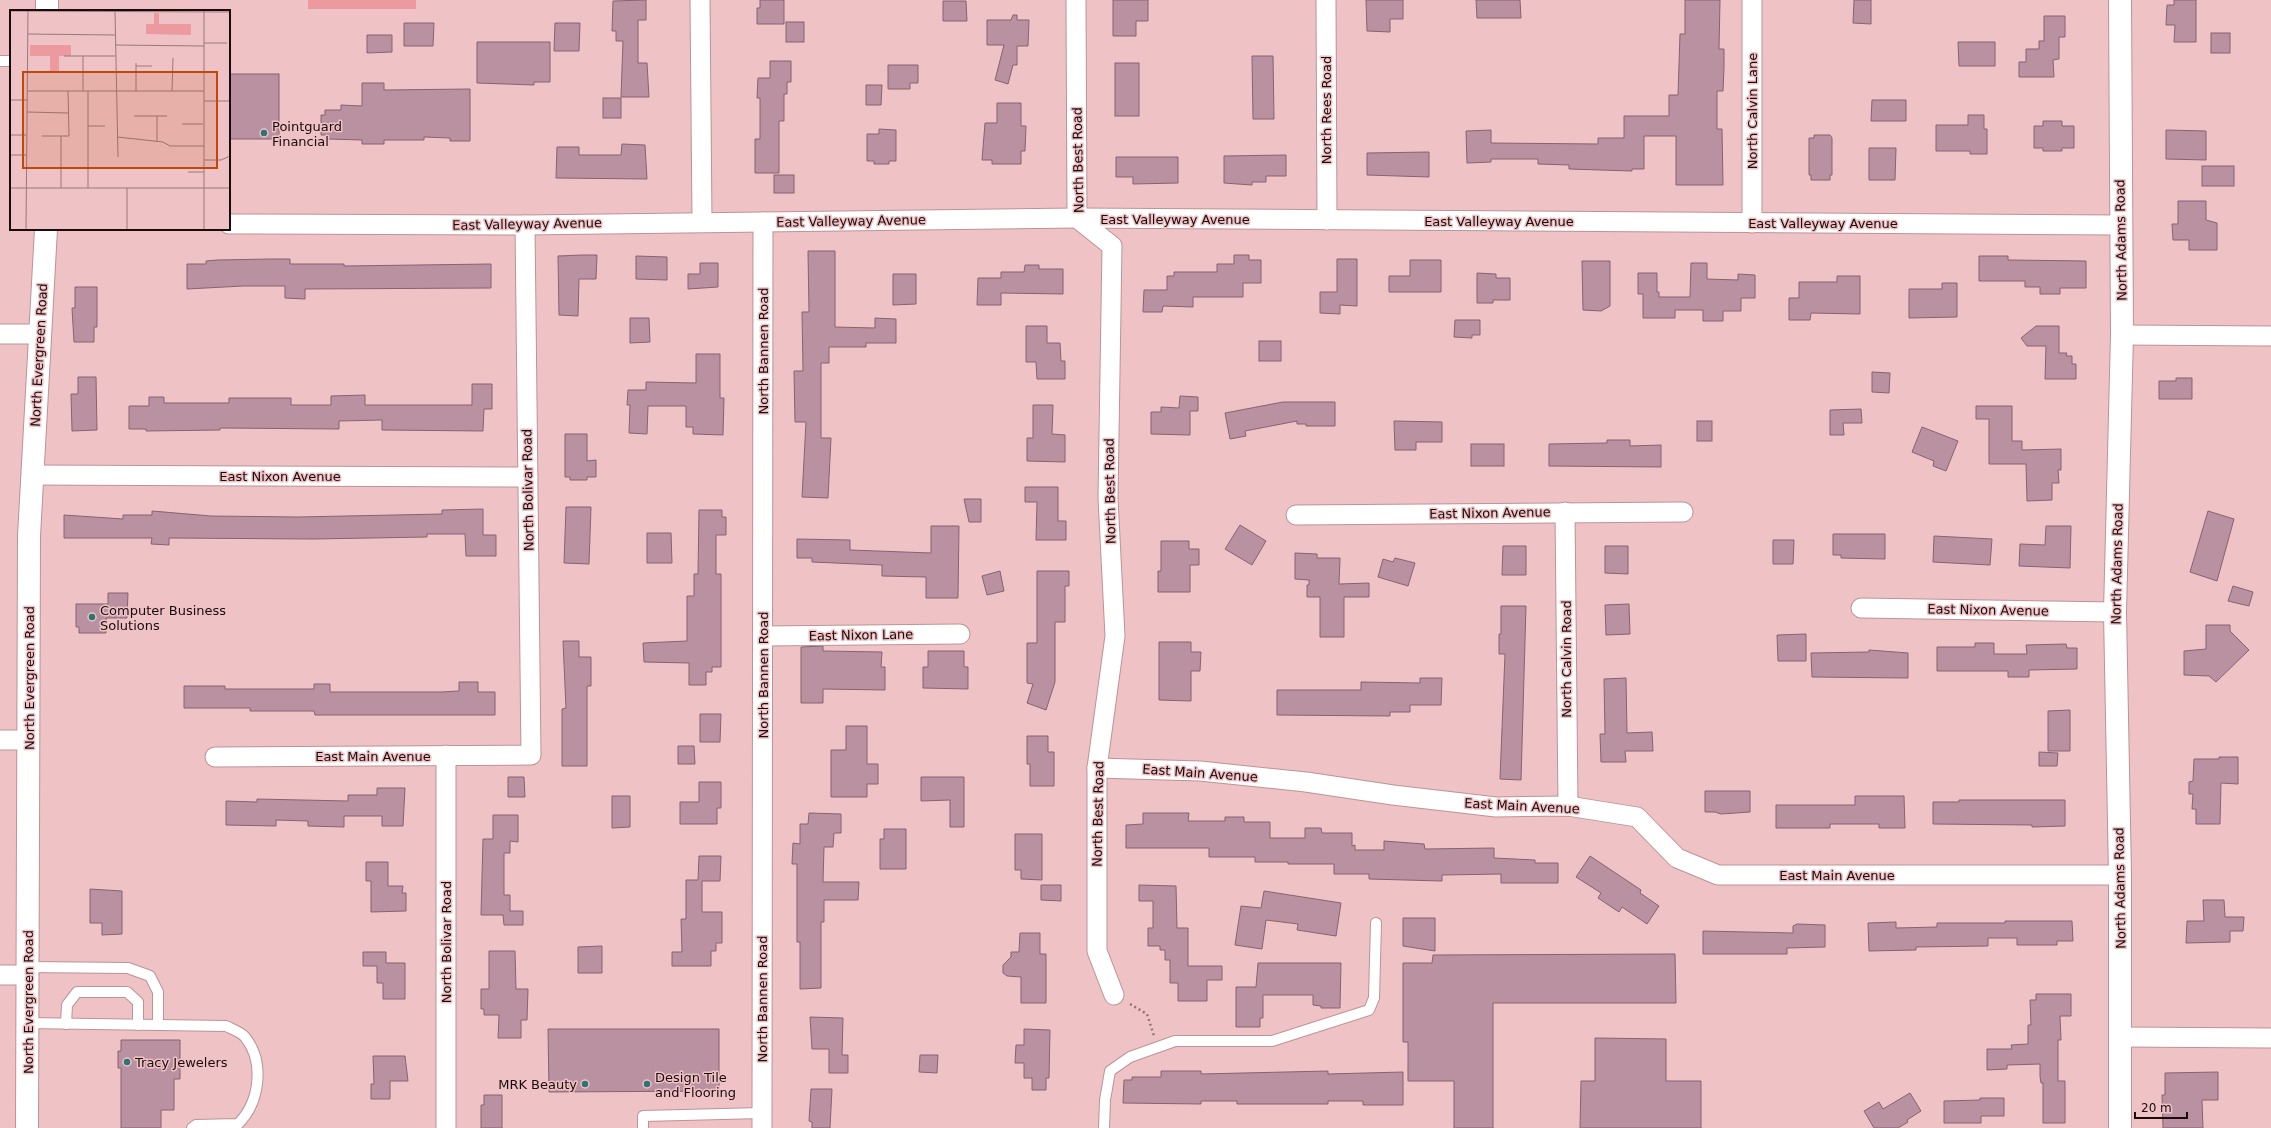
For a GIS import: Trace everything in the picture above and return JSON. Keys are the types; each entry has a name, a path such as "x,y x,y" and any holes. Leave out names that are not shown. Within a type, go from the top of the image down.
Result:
{"street":[{"path":"700,0 702,222"},
{"name":"North Best Road","path":"1076,0 1077,218 1112,246 1108,498 1115,636 1097,768 1097,951 1114,995"},
{"name":"North Rees Road","path":"1326,0 1326,220"},
{"name":"North Calvin Lane","path":"1752,0 1752,223"},
{"name":"North Adams Road","path":"2120,0 2120,225 2122,335 2115,612 2120,875 2120,1128"},
{"name":"East Valleyway Avenue","path":"230,224 525,225 1077,218 2120,225"},
{"name":"North Bannen Road","path":"762,1120 763,222"},
{"name":"North Bolivar Road","path":"525,225 531,755"},
{"name":"North Evergreen Road","path":"28,1128 27,971 29,536 46,230"},
{"path":"0,334 41,334"},
{"path":"2122,335 2271,336"},
{"name":"East Nixon Avenue","path":"32,475 528,477"},
{"name":"East Nixon Avenue","path":"1296,516 1565,512 1683,512"},
{"name":"North Calvin Road","path":"1565,512 1568,806"},
{"name":"East Nixon Avenue","path":"1861,608 2115,612"},
{"name":"East Nixon Lane","path":"763,636 960,634"},
{"path":"0,740 29,740"},
{"name":"North Bolivar Road","path":"446,755 446,1128"},
{"name":"East Main Avenue","path":"215,757 531,755"},
{"name":"East Main Avenue","path":"1097,768 1200,771 1306,782 1496,808 1568,806 1637,817 1677,858 1718,875 2120,875"},
{"path":"0,975 27,971"},
{"path":"2121,1037 2271,1038"}],"lane":[{"path":"1104,1128 1105,1100 1110,1071 1130,1057 1175,1041 1272,1041 1368,1010 1374,998 1376,923"},
{"path":"27,971 128,968 150,976 158,992 158,1025"},
{"path":"66,1024 66,1005 77,992 127,992 138,1002 138,1025"},
{"path":"27,1023 226,1026 244,1036 256,1057 256,1091 246,1115 238,1124 196,1125 192,1128"},
{"path":"643,1128 643,1116 762,1120"}],"path":[{"path":"1114,995 1147,1014 1157,1048"}],"shaded area":[{"path":"308,0 416,0 416,9 308,9"}],"building":[{"path":"646,0 646,20 638,20 638,63 647,63 649,97 621,97 623,41 616,41 616,31 612,31 613,1"},
{"path":"760,0 784,0 784,24 757,24 757,8 760,8"},
{"path":"1113,0 1148,0 1148,21 1136,21 1136,36 1113,36"},
{"path":"1366,0 1403,0 1403,19 1390,19 1390,32 1367,31"},
{"path":"1476,0 1520,0 1521,18 1477,18"},
{"path":"1685,0 1720,0 1719,49 1724,49 1724,67 1723,91 1717,91 1717,129 1722,129 1723,185 1676,185 1676,136 1644,136 1644,169 1632,169 1632,171 1569,169 1569,165 1538,164 1538,159 1491,159 1491,162 1467,163 1466,131 1491,130 1491,143 1598,144 1598,138 1624,138 1624,116 1669,116 1669,95 1678,95 1680,34 1685,34"},
{"path":"1854,0 1871,0 1871,24 1853,23"},
{"path":"2174,0 2196,0 2196,42 2174,42 2175,25 2166,25 2167,5 2174,5"},
{"path":"943,1 966,1 967,21 943,21"},
{"path":"1013,15 1017,15 1017,20 1029,20 1028,46 1017,46 1017,65 1013,65 1008,84 995,80 1004,45 987,45 987,20 1011,20"},
{"path":"2044,16 2065,16 2065,37 2059,37 2059,59 2053,60 2054,77 2019,77 2019,62 2026,62 2026,49 2039,49 2039,41 2044,41"},
{"path":"786,22 804,22 804,42 786,42"},
{"path":"404,23 434,23 433,46 404,46"},
{"path":"555,23 580,23 579,51 554,51"},
{"path":"2211,33 2230,33 2230,53 2211,53"},
{"path":"367,35 392,35 392,52 367,53"},
{"path":"477,42 550,42 550,82 534,82 534,85 477,83"},
{"path":"1958,42 1995,42 1995,66 1959,66"},
{"path":"1252,56 1273,56 1274,119 1253,119"},
{"path":"770,61 791,61 791,82 787,82 787,94 784,94 784,121 779,121 779,173 755,173 755,139 760,139 760,98 757,98 758,78 770,78"},
{"path":"1115,63 1139,63 1139,116 1115,116"},
{"path":"888,65 918,65 918,83 910,83 910,89 888,89"},
{"path":"230,74 279,74 279,139 230,139"},
{"path":"362,83 384,83 384,90 470,89 470,141 450,141 450,138 424,137 424,140 384,140 384,144 362,144 362,140 328,139 328,135 321,135 321,115 325,115 325,110 341,110 341,105 362,106"},
{"path":"866,85 882,85 881,105 866,105"},
{"path":"603,98 621,98 621,118 603,118"},
{"path":"1872,100 1906,100 1906,121 1871,121"},
{"path":"997,103 1021,103 1021,126 1026,126 1025,151 1021,151 1021,164 992,164 992,160 982,160 985,123 997,123"},
{"path":"1968,115 1984,115 1984,129 1987,129 1987,154 1970,154 1970,151 1936,151 1936,125 1968,125"},
{"path":"2043,121 2062,121 2062,126 2074,126 2074,148 2062,148 2062,151 2043,151 2043,148 2034,148 2034,126 2043,126"},
{"path":"879,129 896,130 896,161 889,161 889,164 874,164 874,161 867,161 867,134 879,134"},
{"path":"2166,130 2206,131 2206,160 2166,159"},
{"path":"1814,135 1830,135 1832,138 1832,175 1830,175 1830,180 1811,180 1811,175 1809,175 1809,138 1814,138"},
{"path":"622,144 645,145 647,179 556,178 557,147 579,147 579,155 621,155"},
{"path":"1869,148 1896,148 1895,180 1869,180"},
{"path":"1429,152 1429,177 1367,175 1367,153"},
{"path":"1286,155 1286,176 1266,176 1266,182 1252,182 1252,185 1224,183 1224,156"},
{"path":"1116,157 1178,157 1178,183 1133,184 1133,177 1116,177"},
{"path":"2202,166 2234,166 2234,186 2202,186"},
{"path":"774,175 794,175 794,193 774,193"},
{"path":"2178,201 2206,201 2206,220 2217,223 2217,250 2189,250 2189,240 2173,240 2172,224 2178,224"},
{"path":"808,251 835,251 835,327 875,328 875,318 896,319 896,343 866,343 866,347 829,347 829,363 821,363 821,438 831,438 828,498 802,497 806,422 795,422 794,371 803,371 802,312 809,312"},
{"path":"597,255 596,279 579,279 578,316 559,315 558,256"},
{"path":"1234,255 1249,255 1249,260 1261,260 1261,283 1243,283 1243,297 1193,297 1193,307 1163,306 1162,312 1143,312 1144,290 1167,290 1167,276 1174,276 1174,272 1217,272 1217,264 1234,264"},
{"path":"636,256 667,257 667,280 636,279"},
{"path":"1979,256 2008,256 2008,260 2086,261 2086,288 2060,288 2060,294 2040,294 2040,287 2025,287 2025,281 1979,281"},
{"path":"290,259 290,264 344,264 344,266 491,264 491,288 305,289 305,299 285,298 285,286 243,286 187,289 187,264 206,264 206,261 217,260"},
{"path":"1337,259 1357,259 1357,306 1340,305 1340,314 1320,313 1320,292 1337,292"},
{"path":"1410,260 1441,260 1441,292 1389,292 1389,276 1410,276"},
{"path":"1582,261 1610,261 1610,306 1601,311 1583,310"},
{"path":"700,263 718,263 718,287 688,289 688,274 700,274"},
{"path":"1691,263 1707,263 1707,279 1738,280 1738,274 1755,275 1755,298 1741,298 1741,311 1723,311 1723,321 1703,321 1703,310 1675,310 1675,318 1643,318 1643,294 1638,294 1638,273 1657,273 1657,292 1659,292 1659,297 1690,297"},
{"path":"1025,265 1039,265 1039,269 1063,269 1063,294 1001,293 1001,305 977,305 978,278 1001,278 1001,272 1024,272"},
{"path":"1477,273 1496,274 1496,278 1510,278 1510,300 1493,300 1493,303 1477,303"},
{"path":"893,274 916,274 916,304 893,305"},
{"path":"1837,276 1860,276 1860,314 1811,313 1810,320 1789,320 1789,298 1799,298 1799,282 1837,282"},
{"path":"1942,283 1957,283 1957,317 1909,318 1909,289 1942,289"},
{"path":"75,287 97,287 97,327 94,327 94,342 74,342 72,308 75,308"},
{"path":"630,318 649,318 650,342 630,343"},
{"path":"1455,320 1480,320 1480,335 1472,335 1472,338 1454,337"},
{"path":"1026,326 1047,326 1047,343 1060,343 1061,361 1065,361 1065,379 1037,379 1036,362 1026,362"},
{"path":"2036,326 2059,326 2059,353 2067,353 2066,356 2072,356 2072,364 2076,364 2076,379 2045,379 2046,346 2027,346 2021,338"},
{"path":"1259,341 1281,341 1281,361 1259,361"},
{"path":"696,354 720,354 720,398 724,398 723,435 693,434 693,427 686,427 686,406 648,406 647,434 629,433 630,405 627,405 628,390 646,390 646,382 696,383"},
{"path":"1872,372 1890,373 1889,393 1872,392"},
{"path":"78,377 96,377 97,430 72,431 71,394 78,394"},
{"path":"2176,378 2192,378 2192,399 2159,399 2159,381 2176,381"},
{"path":"472,384 492,384 492,409 484,409 483,431 382,430 382,420 339,421 339,429 220,428 220,430 146,431 146,429 129,429 129,406 149,406 149,397 164,397 164,403 229,403 229,398 291,398 291,405 331,405 331,396 365,395 365,405 472,405"},
{"path":"1180,396 1198,397 1198,411 1190,411 1190,435 1151,434 1151,412 1161,412 1161,407 1179,408"},
{"path":"1283,402 1335,402 1335,426 1306,426 1306,424 1297,424 1297,421 1245,431 1246,436 1230,439 1225,413"},
{"path":"1033,405 1053,405 1052,434 1065,435 1065,462 1027,461 1027,438 1033,438"},
{"path":"1976,406 2012,406 2012,441 2022,441 2022,450 2061,449 2061,470 2058,470 2059,483 2052,483 2052,500 2027,501 2026,464 1989,464 1989,419 1976,419"},
{"path":"1861,409 1862,423 1843,423 1844,435 1830,435 1830,410"},
{"path":"1394,421 1442,422 1442,442 1416,442 1416,450 1395,450"},
{"path":"1697,421 1712,421 1712,441 1697,441"},
{"path":"1922,427 1958,441 1946,471 1933,466 1934,461 1912,452"},
{"path":"565,434 587,434 587,461 596,460 596,477 587,477 587,480 570,480 570,477 565,477"},
{"path":"1607,440 1630,440 1630,446 1661,445 1661,467 1549,466 1549,444 1607,443"},
{"path":"1471,444 1504,444 1504,466 1471,466"},
{"path":"1025,487 1058,487 1058,521 1066,521 1066,540 1036,540 1037,502 1025,502"},
{"path":"964,499 981,499 981,522 969,522"},
{"path":"566,507 591,507 589,564 564,563"},
{"path":"483,509 483,535 496,535 496,556 466,556 465,534 427,534 427,537 314,539 169,538 169,545 151,544 152,538 64,538 64,515 123,519 123,515 152,515 152,511 211,516 298,517 442,514 442,510"},
{"path":"699,510 722,510 722,517 726,517 726,535 716,535 716,574 721,574 721,667 712,667 712,672 706,672 706,685 689,685 689,663 644,662 643,643 687,641 687,596 694,596 694,574 698,574"},
{"path":"2208,511 2234,519 2217,581 2190,572"},
{"path":"1240,525 1266,541 1252,565 1225,549"},
{"path":"931,526 959,526 958,598 926,598 926,577 882,576 882,565 812,562 812,558 797,558 797,539 850,540 850,550 931,553"},
{"path":"2046,526 2071,526 2070,568 2019,566 2020,544 2045,545"},
{"path":"647,533 671,533 672,563 647,563"},
{"path":"1833,534 1885,534 1885,559 1841,558 1841,555 1833,555"},
{"path":"1934,536 1992,539 1990,565 1933,562"},
{"path":"1773,540 1794,540 1793,564 1773,564"},
{"path":"1161,541 1189,541 1189,549 1199,549 1199,565 1190,565 1190,592 1158,592 1158,571 1161,571"},
{"path":"1503,546 1526,546 1526,575 1502,575"},
{"path":"1605,546 1628,546 1628,574 1605,573"},
{"path":"1295,553 1317,554 1317,558 1340,558 1339,584 1369,583 1369,597 1344,597 1344,637 1320,637 1320,597 1307,597 1307,585 1309,585 1309,580 1295,579"},
{"path":"1395,558 1415,563 1408,586 1378,577 1383,559 1393,562"},
{"path":"1000,571 1004,591 987,595 982,576"},
{"path":"1037,571 1069,571 1069,586 1065,586 1065,622 1055,622 1055,682 1046,710 1027,703 1033,684 1027,683 1027,643 1037,643"},
{"path":"2233,586 2253,592 2249,606 2228,601"},
{"name":"Computer Business Solutions","path":"108,593 128,593 127,618 106,618 106,633 79,633 79,627 76,627 76,604 108,604"},
{"path":"1629,604 1630,634 1606,635 1605,605"},
{"path":"1501,606 1526,606 1521,780 1500,779 1505,654 1499,654"},
{"path":"2206,625 2230,625 2230,631 2249,650 2216,682 2209,676 2184,675 2184,651 2206,649"},
{"path":"1806,634 1806,661 1778,661 1777,635"},
{"path":"563,641 579,641 579,657 591,657 591,686 587,686 587,766 562,766 562,709 566,708"},
{"path":"1159,642 1191,642 1191,652 1201,652 1200,671 1191,671 1191,701 1159,700"},
{"path":"1975,643 1994,643 1994,654 2027,654 2026,645 2066,644 2067,648 2077,648 2077,669 2029,670 2029,677 2008,677 2008,671 1937,671 1937,647 1975,647"},
{"path":"823,646 823,651 882,652 881,667 885,667 885,690 823,689 823,703 801,703 801,647"},
{"path":"1869,650 1908,653 1908,678 1812,677 1811,653 1869,652"},
{"path":"928,651 964,651 964,667 968,667 968,689 923,688 923,667 928,667"},
{"path":"1420,678 1442,678 1441,705 1410,705 1410,712 1390,712 1390,716 1277,715 1277,690 1361,690 1361,682 1420,683"},
{"path":"1626,678 1627,733 1652,732 1653,751 1625,751 1626,762 1601,762 1600,734 1605,734 1604,679"},
{"path":"459,682 478,682 478,692 495,692 495,715 315,715 314,711 250,711 250,708 184,708 184,686 225,686 225,689 314,689 314,684 330,684 330,692 441,692 459,691"},
{"path":"2070,710 2070,751 2048,751 2048,711"},
{"path":"700,714 721,714 720,742 700,742"},
{"path":"846,726 867,726 867,764 878,764 878,784 867,784 867,797 831,797 831,750 846,750"},
{"path":"1027,736 1048,736 1048,752 1054,752 1054,786 1030,786 1030,764 1027,764"},
{"path":"678,746 694,746 695,764 678,764"},
{"path":"2039,752 2058,753 2057,766 2039,766"},
{"path":"2219,757 2238,757 2238,784 2221,783 2220,824 2196,824 2196,809 2192,809 2193,794 2189,794 2189,782 2193,781 2194,759 2219,759"},
{"path":"508,777 524,777 525,797 508,797"},
{"path":"921,777 964,777 964,827 950,827 950,800 921,801"},
{"path":"699,782 721,782 721,808 717,808 717,824 680,824 680,802 699,802"},
{"path":"377,788 405,788 403,826 382,826 382,816 344,816 344,827 308,826 308,821 276,820 276,826 226,825 226,801 257,802 257,799 348,801 348,795 377,795"},
{"path":"1705,791 1750,791 1750,812 1721,814 1715,812 1705,812"},
{"path":"612,796 630,796 630,827 612,828"},
{"path":"1855,796 1904,796 1905,828 1879,828 1879,824 1830,824 1830,828 1776,828 1776,805 1855,805"},
{"path":"1959,800 2065,800 2065,826 2032,827 2032,825 1933,824 1933,802 1959,802"},
{"path":"809,813 841,814 841,833 834,833 833,847 824,847 823,882 859,882 858,900 824,900 824,922 821,922 821,988 800,989 800,942 797,942 797,864 792,864 793,843 800,844 800,824 808,824"},
{"path":"1143,813 1189,813 1188,821 1225,821 1225,817 1244,817 1244,822 1270,822 1270,838 1305,838 1305,828 1321,828 1322,833 1352,833 1352,846 1355,845 1355,850 1384,850 1384,841 1424,844 1425,849 1494,848 1494,858 1535,860 1535,863 1558,863 1558,883 1501,883 1501,874 1442,875 1442,881 1369,879 1369,874 1334,874 1334,864 1255,862 1255,857 1209,857 1209,848 1126,848 1126,825 1143,824"},
{"path":"493,815 518,815 518,842 510,841 510,853 504,853 504,895 510,895 510,911 523,911 523,925 504,925 503,915 481,915 483,839 493,839"},
{"path":"884,829 906,829 906,869 880,869 880,839 884,839"},
{"path":"1015,834 1042,834 1042,880 1021,879 1021,870 1015,870"},
{"path":"699,856 721,856 720,881 702,881 702,912 722,912 722,943 716,943 716,951 711,951 711,966 672,966 672,952 682,952 681,919 686,919 686,880 698,880"},
{"path":"1590,856 1641,890 1640,893 1659,906 1647,924 1622,907 1619,912 1598,898 1601,893 1576,877"},
{"path":"366,862 388,862 388,886 403,886 402,893 406,893 406,911 371,912 371,881 366,881"},
{"path":"1041,885 1061,885 1061,901 1041,900"},
{"path":"1139,885 1176,886 1177,928 1188,928 1188,966 1222,966 1222,980 1207,980 1207,1001 1178,1001 1178,983 1170,983 1170,960 1165,960 1165,950 1160,950 1160,946 1148,946 1148,928 1153,928 1153,901 1139,901"},
{"path":"90,889 122,891 122,934 102,935 102,923 90,923"},
{"path":"1264,891 1341,903 1336,936 1297,930 1298,924 1266,920 1262,949 1235,945 1241,906 1261,908"},
{"path":"2203,900 2224,900 2225,917 2244,917 2243,931 2230,931 2230,942 2186,943 2187,921 2204,921"},
{"path":"1403,918 1435,918 1435,951 1403,946"},
{"path":"2005,921 2072,921 2073,941 2057,941 2057,945 2017,945 2017,938 1988,938 1988,946 1916,947 1916,950 1869,951 1868,923 1896,922 1896,928 1937,927 1937,923 2005,923"},
{"path":"1797,924 1825,925 1825,947 1787,948 1787,954 1703,954 1703,931 1793,933 1793,926"},
{"path":"1020,933 1040,933 1040,954 1046,954 1046,1003 1021,1003 1021,977 1007,976 1003,973 1003,965 1011,957 1011,952 1019,952"},
{"path":"602,946 602,973 578,973 578,947"},
{"path":"489,951 515,951 516,989 528,989 527,1020 521,1020 521,1038 498,1038 499,1015 484,1015 484,1009 481,1009 481,989 489,989"},
{"path":"363,952 386,952 386,963 405,963 405,999 383,999 383,983 377,983 377,966 363,966"},
{"path":"1675,954 1676,1003 1493,1003 1493,1128 1454,1128 1454,1081 1408,1081 1408,1042 1403,1042 1403,963 1432,963 1433,955"},
{"path":"1258,963 1341,963 1340,1008 1321,1008 1321,1006 1313,1005 1313,995 1263,995 1263,1018 1260,1018 1260,1027 1236,1027 1236,987 1256,987"},
{"path":"2036,994 2071,994 2071,1016 2060,1016 2061,1040 2058,1040 2058,1081 2065,1081 2065,1123 2043,1123 2043,1083 2041,1083 2040,1064 2007,1065 2007,1069 1987,1070 1987,1049 2012,1049 2011,1045 2028,1044 2028,1025 2031,1025 2030,1000 2036,1000"},
{"path":"810,1017 843,1018 842,1055 848,1055 848,1073 829,1073 829,1049 812,1049"},
{"path":"548,1029 719,1029 719,1091 549,1092"},
{"path":"1024,1029 1050,1030 1049,1078 1046,1078 1046,1090 1032,1090 1032,1078 1024,1078 1024,1063 1015,1063 1016,1045 1024,1045"},
{"path":"1595,1038 1666,1039 1666,1081 1701,1081 1701,1128 1580,1128 1581,1081 1595,1081"},
{"path":"121,1040 180,1040 180,1079 174,1079 174,1110 161,1110 161,1128 121,1128 121,1068 118,1068 118,1051 121,1051"},
{"path":"920,1055 938,1055 937,1073 919,1072"},
{"path":"373,1056 405,1056 408,1081 390,1081 390,1099 371,1099 371,1084 374,1084"},
{"path":"1161,1071 1201,1071 1201,1074 1328,1071 1328,1074 1403,1072 1403,1105 1363,1105 1363,1101 1328,1101 1328,1104 1237,1104 1237,1101 1201,1101 1201,1104 1123,1103 1124,1080 1132,1080 1132,1077 1161,1077"},
{"path":"2218,1072 2218,1100 2202,1100 2203,1128 2163,1128 2162,1095 2165,1095 2165,1073"},
{"path":"811,1089 832,1089 830,1128 812,1128 812,1122 809,1121"},
{"path":"1910,1093 1921,1111 1898,1128 1874,1128 1864,1111 1879,1102 1883,1109"},
{"path":"484,1095 502,1095 502,1128 481,1128 481,1105 484,1105"},
{"path":"1980,1098 2004,1098 2004,1116 1981,1116 1981,1123 1944,1123 1944,1101 1980,1100"}],"place":[{"name":"Pointguard Financial","path":"264,133"},
{"name":"Computer Business Solutions","path":"92,617"},
{"name":"Tracy Jewelers","path":"127,1062"},
{"name":"MRK Beauty","path":"585,1084"},
{"name":"Design Tile and Flooring","path":"647,1084"}]}
